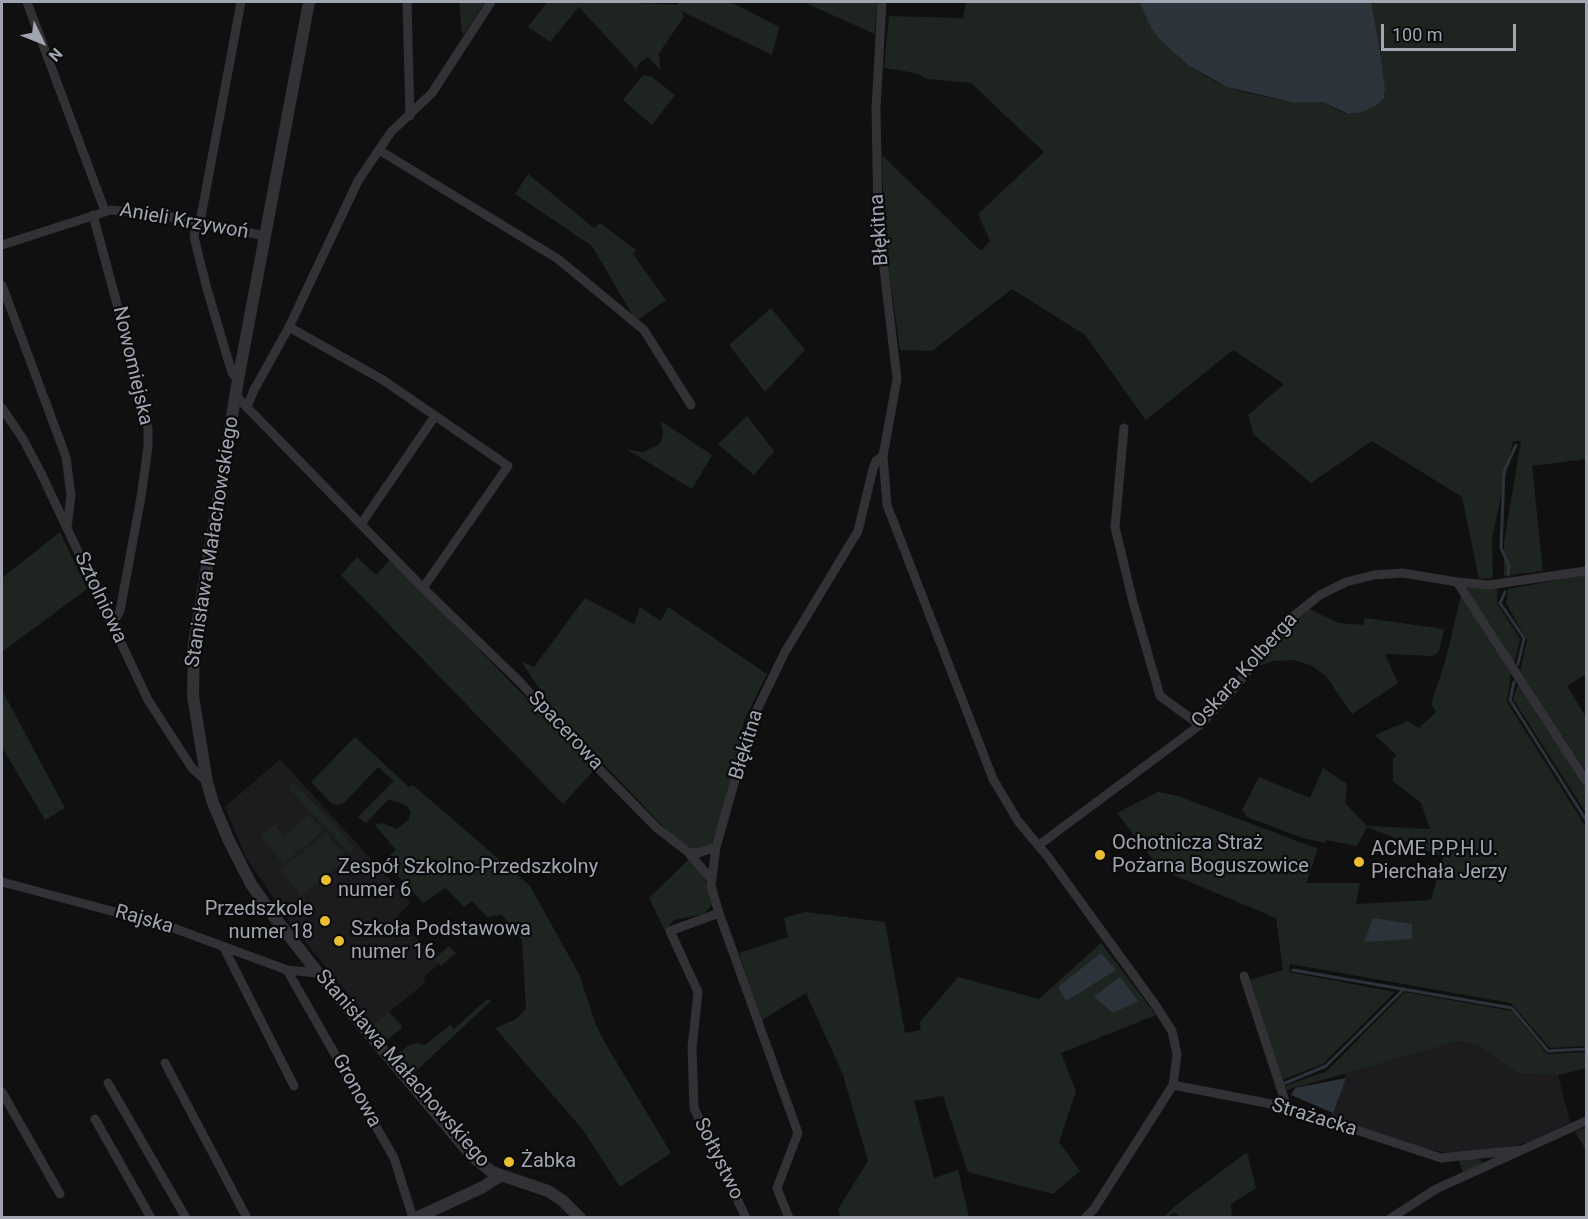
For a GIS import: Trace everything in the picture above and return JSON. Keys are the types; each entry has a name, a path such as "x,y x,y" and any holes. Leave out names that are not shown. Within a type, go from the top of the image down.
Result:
{"street":[{"path":"27,2 105,211"},
{"path":"238,380 232,373 194,237 241,2"},
{"name":"Stanisława Małachowskiego","path":"309,2 238,380 194,644 193,696 207,782 221,823 251,884 318,973 471,1155 484,1167 500,1176 548,1191 563,1201 580,1218"},
{"path":"407,2 410,116"},
{"path":"247,407 289,327 358,181 391,132 432,93 491,2"},
{"name":"Błękitna","path":"882,2 876,108 878,218 897,380 883,456 887,506 993,779 1018,821 1039,845"},
{"path":"379,150 558,259 644,330 691,405"},
{"name":"Anieli Krzywoń","path":"2,245 105,211 118,210 198,222 265,236"},
{"name":"Nowomiejska","path":"93,215 142,398 148,429 148,447 141,497 120,611 112,624"},
{"path":"2,285 66,457 71,495 67,529"},
{"path":"289,327 383,380 507,466 423,588"},
{"name":"Stanisława Małachowskiego","path":"236,396 254,390"},
{"name":"Spacerowa","path":"236,396 423,588 520,682 599,769 657,828 688,852 712,880"},
{"name":"Sztolniowa","path":"2,408 32,457 153,710 192,768 207,782"},
{"path":"361,524 435,416"},
{"path":"1124,428 1115,527 1130,591 1160,696 1200,725"},
{"name":"Błękitna","path":"712,880 716,847 752,720 785,652 858,531 873,469 876,461 883,456"},
{"name":"Oskara Kolberga","path":"1039,845 1200,725 1236,686 1287,621 1320,595 1346,582 1374,575 1403,573 1489,585 1587,571"},
{"path":"1457,582 1587,781"},
{"path":"1039,845 1156,1006 1172,1031 1177,1054 1173,1085 1094,1209 1085,1218"},
{"path":"688,852 698,853 716,847"},
{"path":"712,880 711,885 719,913 798,1133 777,1188 789,1218"},
{"name":"Rajska","path":"2,882 168,926 287,970 318,973"},
{"name":"Sołtystwo","path":"719,913 670,932 698,992 692,1048 694,1108 746,1218"},
{"path":"223,945 294,1086"},
{"name":"Gronowa","path":"287,970 394,1158 414,1218"},
{"path":"1244,976 1287,1107"},
{"path":"165,1063 247,1218"},
{"path":"108,1083 186,1218"},
{"name":"Strażacka","path":"1173,1085 1287,1107 1441,1158 1520,1150"},
{"path":"2,1092 60,1194"},
{"path":"95,1119 152,1218"},
{"path":"1391,1218 1418,1199 1459,1178 1587,1121"},
{"path":"1452,1158 1459,1178"},
{"path":"414,1218 483,1187 500,1176"}],"shaded area":[{"path":"459,2 485,2 464,34 462,32"},
{"path":"547,2 677,5 678,2 731,2 779,27 772,55 681,11 684,17 659,53 660,69 648,57 640,62 636,69 579,7 550,42 528,27"},
{"path":"803,2 877,2 875,34"},
{"path":"966,2 1139,2 1152,30 1161,41 1189,66 1216,82 1239,91 1295,103 1323,102 1344,113 1351,114 1376,106 1385,95 1371,2 1586,2 1586,459 1532,466 1543,571 1504,576 1504,542 1521,441 1513,441 1492,538 1493,578 1479,579 1462,497 1372,441 1311,483 1254,435 1248,415 1284,384 1233,350 1146,420 1085,335 1012,289 932,351 900,350 884,234 882,155 981,251 990,241 978,214 1044,152 971,83 926,79 916,73 884,68 889,16 963,18"},
{"path":"1139,2 1371,2 1380,51 1384,98 1376,106 1348,114 1323,102 1295,103 1227,87 1189,66 1161,41 1152,30"},
{"path":"643,75 652,77 675,95 652,125 623,100"},
{"path":"528,174 594,228 600,223 636,250 633,254 666,300 636,321 592,246 515,194"},
{"path":"771,308 805,350 765,392 729,345"},
{"path":"747,416 774,451 754,475 718,444"},
{"path":"661,421 712,455 692,489 626,449 643,452 660,444 663,434"},
{"path":"60,532 87,589 2,652 2,578"},
{"path":"357,557 376,575 391,559 595,769 563,804 341,575"},
{"path":"1586,575 1586,674 1567,686 1586,717 1586,767 1584,769 1520,671 1527,640 1506,603 1508,589"},
{"path":"1464,587 1497,589 1497,603 1520,639 1514,665"},
{"path":"1461,596 1511,673 1507,702 1586,827 1586,1046 1550,1048 1511,1003 1290,964 1289,972 1395,992 1323,1064 1282,1080 1250,980 1283,970 1276,918 1161,870 1117,813 1158,792 1178,796 1318,849 1306,883 1360,883 1356,904 1431,900 1443,857 1367,827 1357,846 1303,838 1247,817 1242,810 1259,777 1310,798 1323,768 1347,784 1345,803 1367,826 1430,829 1421,803 1393,781 1393,758 1397,756 1375,735 1408,721 1419,728 1436,712 1431,704 1445,662"},
{"path":"585,598 634,624 640,607 661,621 668,607 767,674 744,721 737,759 723,811 712,843 705,850 682,846 557,715 521,661 534,667"},
{"path":"1309,609 1339,623 1363,625 1365,618 1444,629 1439,651 1433,656 1385,654 1398,683 1352,714 1326,676 1312,666 1294,660 1274,661 1258,666 1292,622"},
{"path":"1518,684 1586,787 1586,813 1513,699"},
{"path":"2,690 65,808 45,820 2,747"},
{"path":"355,737 409,787 413,785 530,886 579,974 596,1025 605,1043 671,1153 620,1187 583,1130 495,1028 516,1019 526,1009 522,940 502,915 487,917 472,901 464,907 446,888 423,903 384,861 396,850 375,825 382,823 397,829 409,819 411,813 407,806 389,799 366,823 358,817 394,781 378,767 344,803 338,805 331,803 311,782"},
{"name":"Zespół Szkolno-Przedszkolny numer 6","path":"280,759 411,903 397,916 439,964 423,978 426,982 373,1025 294,928 245,856 225,807"},
{"path":"294,782 355,848 349,853 288,787"},
{"path":"309,815 323,830 298,852 288,840 297,852 283,864 261,836 275,825 284,836"},
{"path":"326,833 347,858 301,896 280,870"},
{"path":"689,859 705,879 712,905 704,914 674,920 665,931 649,898"},
{"path":"805,912 885,922 905,1033 921,1030 919,1023 958,977 1039,999 1101,943 1156,1015 1061,1053 1076,1091 1059,1142 1080,1171 1053,1194 968,1172 943,1096 914,1101 934,1178 958,1170 969,1217 841,1217 838,1209 868,1161 843,1075 806,993 762,1020 739,953 788,937 784,918"},
{"path":"1373,918 1412,924 1412,939 1364,942"},
{"path":"449,946 456,953 441,966 434,959"},
{"path":"1101,953 1116,970 1066,1001 1058,987"},
{"path":"1120,977 1138,1001 1113,1013 1094,997"},
{"path":"1405,992 1512,1011 1547,1054 1586,1052 1586,1068 1558,1075 1519,1074 1479,1046 1459,1041 1287,1090 1285,1086 1327,1071"},
{"path":"487,999 491,1001 414,1073 397,1054 416,1043 425,1045 450,1025 454,1029"},
{"path":"389,1012 402,1026 386,1041 373,1025"},
{"path":"1459,1041 1479,1046 1519,1074 1558,1075 1570,1123 1527,1143 1454,1155 1419,1147 1330,1117 1346,1078 1345,1073"},
{"path":"1346,1078 1333,1113 1291,1095 1295,1088"},
{"path":"1586,1127 1586,1150 1575,1132"},
{"path":"1247,1152 1256,1188 1231,1204 1232,1217 1181,1217 1174,1212 1163,1218 1175,1206"},
{"path":"1458,1159 1478,1159 1484,1163 1463,1172"}],"waterway":[{"path":"1508,575 1509,566 1501,548 1504,472 1516,445"},
{"path":"1505,592 1500,603 1524,638 1518,664"},
{"path":"1514,682 1510,700 1586,820"},
{"path":"1293,970 1512,1008 1548,1051 1586,1049"},
{"path":"1283,1084 1326,1066 1404,989"}],"place":[{"name":"Ochotnicza Straż Pożarna Boguszowice","path":"1100,855"},
{"name":"ACME P.P.H.U. Pierchała Jerzy","path":"1359,862"},
{"name":"Zespół Szkolno-Przedszkolny numer 6","path":"326,880"},
{"name":"Przedszkole numer 18","path":"325,921"},
{"name":"Szkoła Podstawowa numer 16","path":"339,941"},
{"name":"Żabka","path":"509,1162"}]}
